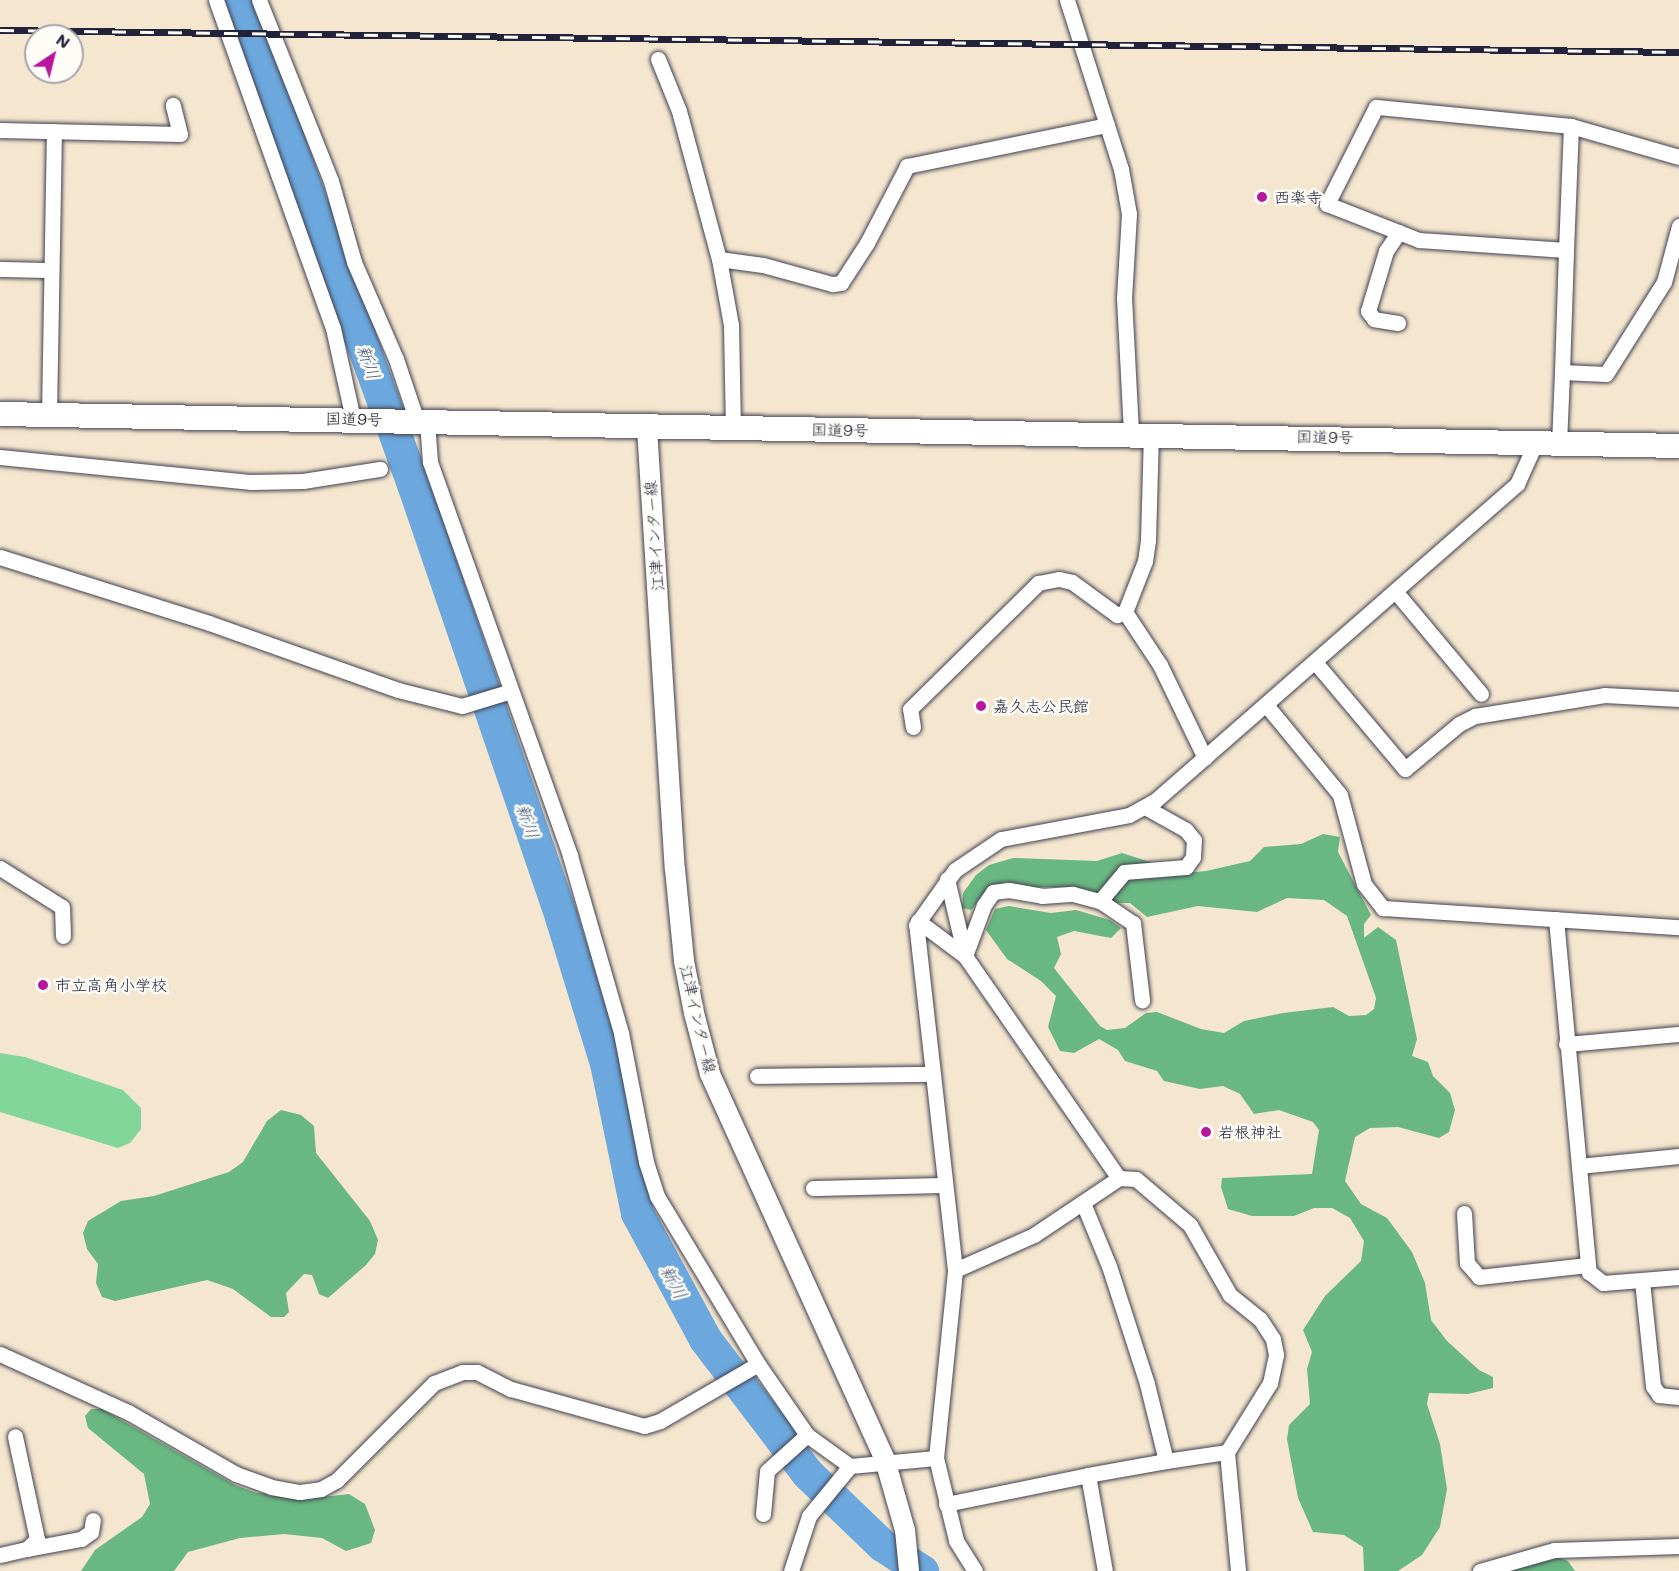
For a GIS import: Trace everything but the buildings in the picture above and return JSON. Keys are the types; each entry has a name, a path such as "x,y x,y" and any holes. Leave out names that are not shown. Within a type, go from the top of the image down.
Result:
{"highway":[{"name":"国道9号","path":"0,414 359,419 647,428 1141,433 1679,446"}],"main road":[{"name":"江津インター線","path":"647,428 675,869 684,961 694,1013 710,1074 885,1460 905,1530 909,1571"}],"street":[{"path":"216,0 333,328 359,419"},
{"path":"259,0 331,181 354,262 396,358 507,692 570,856 621,1033 646,1162 657,1196 755,1365 805,1437 845,1471"},
{"path":"913,727 910,709 1038,583 1059,579 1072,582 1117,615 1125,612 1145,561 1148,540 1141,433 1124,298 1129,214 1107,125 1067,0"},
{"path":"658,59 682,121 719,260 731,325 733,429"},
{"path":"0,130 180,134 173,105"},
{"path":"1566,250 1419,240 1327,204 1376,108 1571,126 1679,157"},
{"path":"719,260 763,265 831,284 841,283 867,243 907,166 1107,125"},
{"path":"975,1571 956,1540 936,1458 955,1270 930,1074 918,921 947,879 1001,839 1129,815 1145,807 1267,706 1516,484 1547,444 1562,372 1571,126"},
{"path":"49,415 49,270 54,131"},
{"path":"1562,372 1606,374 1664,282 1679,226"},
{"path":"1398,323 1374,319 1368,311 1386,251 1399,232"},
{"path":"0,269 49,270"},
{"path":"0,457 252,482 303,481 380,469"},
{"path":"0,557 209,623 398,690 468,706 507,692"},
{"path":"1395,591 1481,694"},
{"path":"1125,612 1160,665 1205,758"},
{"path":"1315,662 1405,769 1459,724 1475,716 1604,695 1679,699"},
{"path":"1267,706 1340,795 1364,884 1383,908 1679,927"},
{"path":"1100,901 1124,872 1186,867 1193,857 1194,840 1186,830 1145,807"},
{"path":"0,868 62,908 63,936"},
{"path":"947,879 965,956"},
{"path":"965,956 984,905 993,892 1009,890 1042,896 1073,894 1100,901 1133,923 1142,1000"},
{"path":"1556,919 1587,1265 1592,1276 1603,1283 1679,1277"},
{"path":"918,921 965,956 1119,1178"},
{"path":"1566,1044 1679,1034"},
{"path":"757,1076 930,1074"},
{"path":"1579,1166 1679,1156"},
{"path":"955,1270 1034,1235 1119,1178 1136,1179 1190,1224 1230,1295 1260,1319 1273,1339 1276,1355 1270,1383 1227,1452 1238,1571"},
{"path":"813,1188 945,1185"},
{"path":"1083,1203 1109,1266 1147,1384 1166,1461"},
{"path":"1464,1213 1467,1263 1479,1277 1587,1265"},
{"path":"1642,1281 1653,1386 1659,1395 1679,1396"},
{"path":"0,1354 128,1412 236,1474 271,1487 300,1492 321,1489 337,1480 434,1383 462,1372 477,1372 511,1389 644,1425 660,1421 755,1365"},
{"path":"15,1436 37,1534 35,1543 27,1549"},
{"path":"763,1514 765,1478 779,1458 805,1437"},
{"path":"946,1504 1088,1475 1227,1452"},
{"path":"790,1571 804,1527 822,1498 845,1471 885,1460 936,1458"},
{"path":"1088,1475 1105,1571"},
{"path":"0,1555 81,1539 91,1532 93,1520"},
{"path":"1480,1571 1554,1550 1679,1546"}],"green space":[{"path":"1323,834 1340,837 1338,852 1371,915 1364,924 1364,938 1378,927 1396,940 1417,1039 1412,1056 1428,1062 1433,1076 1450,1093 1455,1110 1449,1132 1439,1138 1398,1127 1370,1128 1355,1137 1345,1181 1361,1204 1387,1218 1412,1252 1425,1283 1431,1320 1447,1341 1479,1370 1493,1377 1493,1388 1468,1394 1429,1393 1427,1404 1440,1444 1447,1489 1440,1527 1422,1555 1398,1571 1364,1571 1363,1547 1344,1535 1313,1532 1298,1498 1287,1439 1289,1425 1310,1404 1307,1369 1312,1352 1303,1330 1325,1296 1361,1261 1364,1241 1350,1218 1332,1208 1314,1208 1294,1216 1252,1216 1228,1209 1221,1187 1222,1178 1312,1174 1319,1130 1313,1122 1279,1110 1254,1114 1240,1094 1223,1086 1200,1089 1164,1081 1157,1071 1125,1061 1118,1050 1099,1039 1074,1053 1060,1051 1048,1027 1056,996 1041,981 1007,959 986,930 995,909 1009,906 1051,913 1076,910 1110,920 1121,928 1111,938 1074,931 1057,937 1061,954 1054,968 1100,1026 1107,1030 1125,1028 1146,1013 1157,1012 1201,1029 1224,1033 1244,1021 1283,1013 1333,1007 1349,1016 1366,1015 1374,1009 1376,998 1347,916 1324,900 1287,898 1257,912 1198,906 1147,917 1130,903 1116,903 1074,887 1036,887 1007,882 992,885 971,910 962,908 963,893 976,875 989,865 1013,858 1097,861 1122,853 1184,873 1206,871 1250,861 1264,847 1301,844"},
{"path":"0,1053 25,1057 123,1090 141,1108 141,1129 130,1143 118,1148 0,1112"},
{"path":"281,1110 301,1115 314,1126 316,1153 370,1221 378,1240 375,1254 366,1265 328,1298 319,1294 312,1275 304,1274 286,1293 289,1312 284,1317 271,1317 233,1289 207,1280 115,1301 102,1297 96,1283 98,1264 87,1249 83,1233 88,1221 121,1201 154,1196 229,1172 243,1162 267,1121"},
{"path":"91,1409 102,1409 235,1485 257,1493 322,1497 349,1494 365,1504 375,1530 371,1543 346,1551 322,1538 284,1534 240,1538 188,1552 174,1571 81,1571 95,1550 142,1517 150,1504 144,1474 88,1428 85,1416"},
{"path":"1550,1554 1568,1561 1575,1571 1496,1571"}],"waterway":[{"name":"新川","path":"238,0 413,484 561,917 606,1063 637,1213 705,1339 807,1473 882,1545 922,1571"}],"railway":[{"path":"0,30 1679,52"}],"place":[{"name":"西楽寺","path":"1262,197"},
{"name":"嘉久志公民館","path":"981,706"},
{"name":"市立高角小学校","path":"43,985"},
{"name":"岩根神社","path":"1206,1132"}]}
